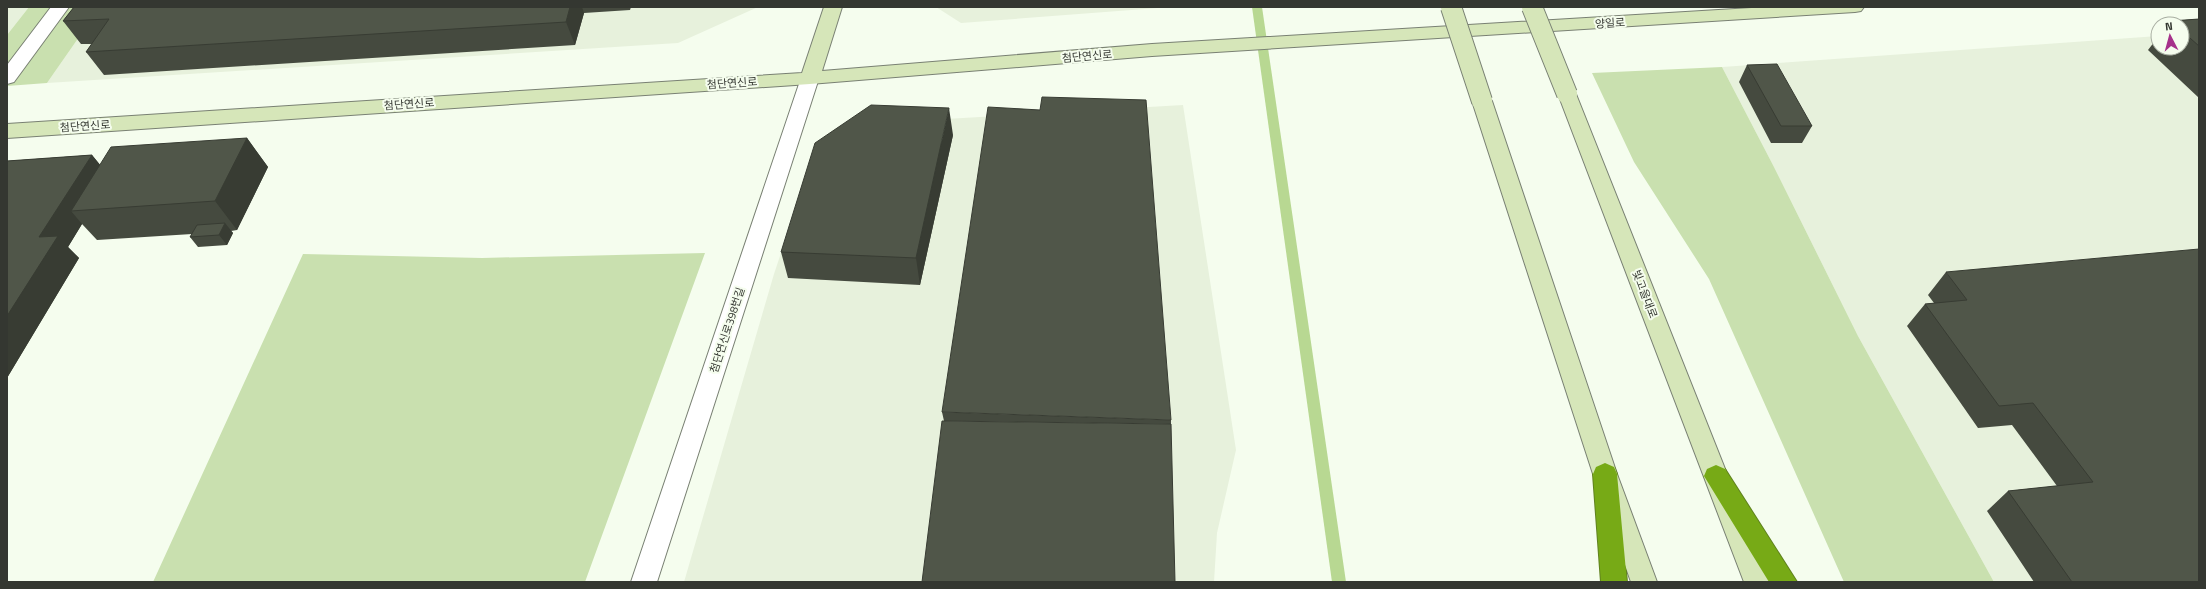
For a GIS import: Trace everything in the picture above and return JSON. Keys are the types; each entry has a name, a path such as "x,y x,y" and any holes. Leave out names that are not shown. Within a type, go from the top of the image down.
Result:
{"highway":[{"path":"1606,474 1614,582"},
{"path":"1716,476 1784,582"}],"main road":[{"path":"810,78 833,7"},
{"path":"1451,7 1606,474 1644,582"},
{"name":"빛고을대로","path":"1532,7 1757,582"},
{"name":"양일로","path":"1365,37 1855,7"},
{"name":"첨단연신로","path":"7,131 810,78 1152,50 1365,37"}],"street":[{"path":"7,78 60,7"},
{"name":"첨단연신로398번길","path":"644,582 810,78"}],"shaded area":[{"path":"7,7 29,7 7,35"},
{"path":"100,7 758,7 678,43 47,83"},
{"path":"936,7 1171,7 961,23"},
{"path":"2199,33 2199,582 1994,582 1858,336 1774,167 1722,67 2150,37 2150,56 2190,56 2190,41"},
{"path":"1183,105 1236,450 1217,533 1214,582 684,582 774,274 808,172 878,123"}],"green space":[{"path":"29,7 100,7 47,83 7,86 7,35"},
{"path":"1722,67 1774,167 1858,336 1994,582 1844,582 1709,279 1634,162 1592,73"},
{"path":"705,253 585,582 153,582 303,254 482,258"}],"building":[{"path":"74,7 570,7 566,22 86,52 109,19 63,21"},
{"path":"2199,19 2199,46 2190,38 2190,20"},
{"path":"1777,64 1812,126 1781,126 1747,65"},
{"path":"1042,97 1146,100 1171,420 942,412 988,107 1040,110"},
{"path":"871,105 949,108 916,258 781,252 815,143"},
{"path":"247,138 215,201 71,211 111,147"},
{"path":"92,155 39,237 58,236 7,316 7,161"},
{"path":"225,223 219,235 190,237 197,225"},
{"path":"2199,249 2199,582 2072,582 2008,491 2093,482 2033,403 1999,406 1925,304 1967,300 1946,272"},
{"path":"942,421 1171,424 1175,582 922,582"}],"waterway":[{"path":"1257,7 1339,582"}]}
